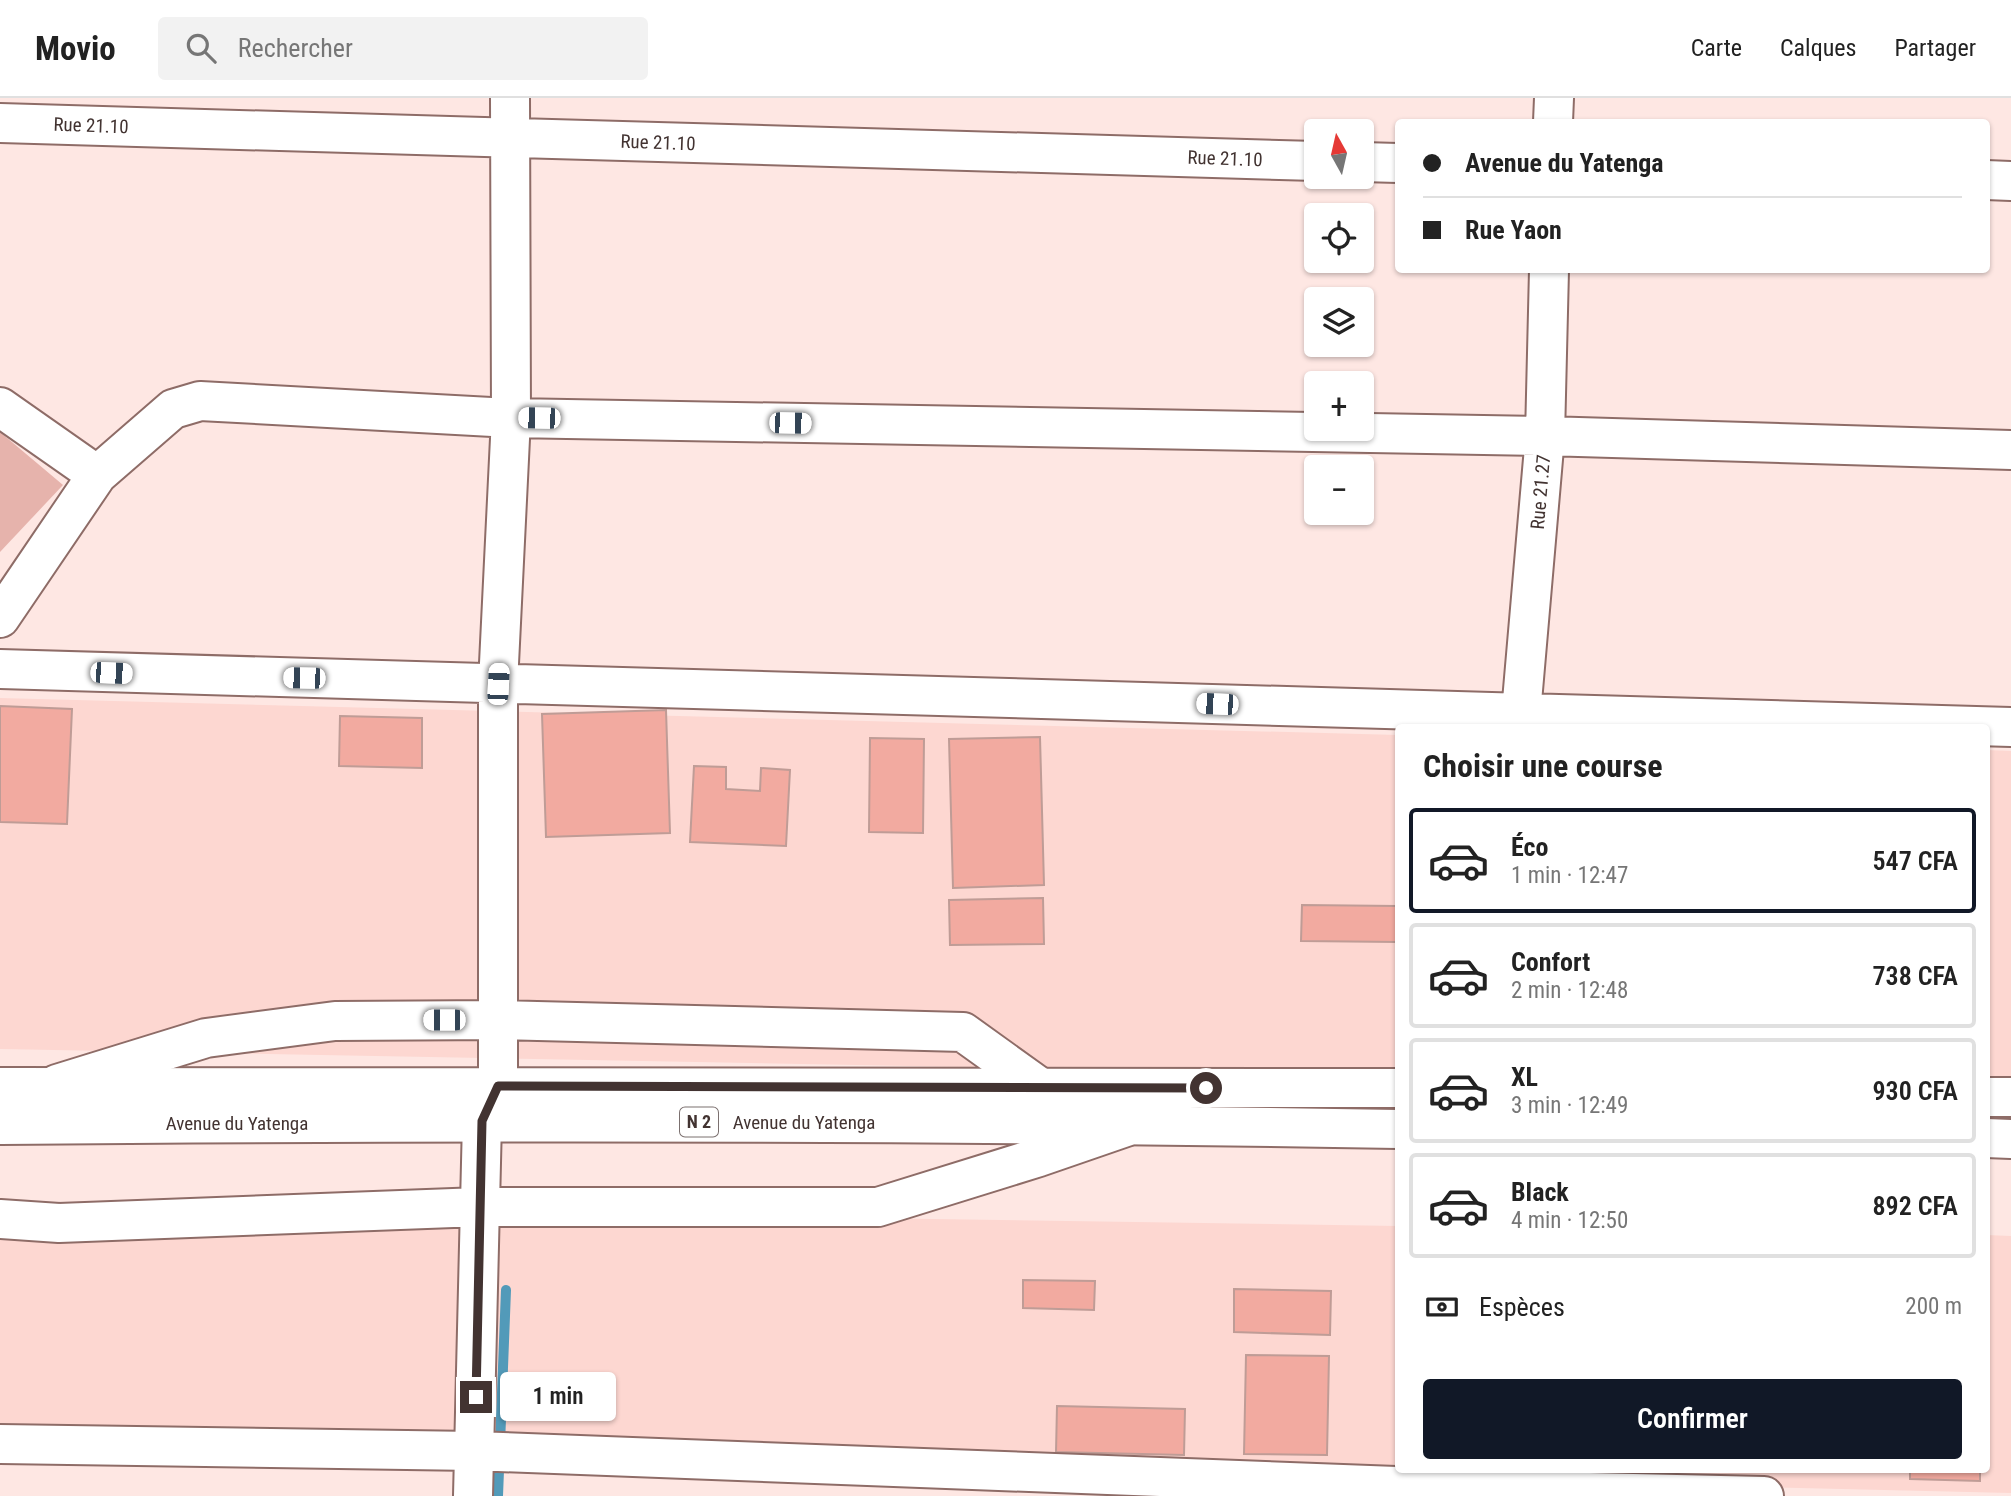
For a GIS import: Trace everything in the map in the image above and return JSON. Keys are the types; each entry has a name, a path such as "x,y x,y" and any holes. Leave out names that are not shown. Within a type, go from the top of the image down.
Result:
{"street":[{"path":"474,1496 482,1121 498,1086 498,684 511,418 508,137 510,98"},
{"path":"1553,119 1554,98"},
{"name":"Rue 21.10","path":"0,123 1304,161"},
{"path":"1374,162 1395,163"},
{"path":"1990,180 2011,181"},
{"name":"Rue 21.27","path":"1521,713 1545,436 1549,273"},
{"path":"0,618 97,475 173,409 200,401 511,418 1545,436 2011,450"},
{"path":"0,407 97,475"},
{"path":"0,669 1906,724"},
{"path":"1990,726 2011,727"},
{"path":"46,1087 206,1038 335,1021 498,1020 963,1032 1041,1088"},
{"name":"Avenue du Yatenga","path":"0,1087 1395,1088"},
{"path":"1990,1097 2011,1097"},
{"name":"Avenue du Yatenga","path":"0,1125 482,1121 1132,1124 1395,1129"},
{"path":"0,1219 59,1223 480,1207 878,1207 1040,1157 1132,1124"},
{"path":"1990,1138 2011,1139"},
{"path":"0,1444 474,1451 1503,1493 1764,1496"}],"shaded area":[{"path":"0,432 63,485 0,552"},
{"path":"0,698 1395,735 1395,1075 0,1049"},
{"path":"1990,750 2011,751 2011,1086 1990,1086"},
{"path":"0,1205 1395,1226 1395,1473 1990,1473 1990,1235 2011,1236 2011,1493 0,1446"}],"building":[{"path":"0,706 72,709 67,824 0,822"},
{"path":"666,710 670,833 546,837 542,714"},
{"path":"340,716 422,718 422,768 339,766"},
{"path":"1040,737 1044,885 953,888 949,739"},
{"path":"870,738 924,739 923,833 869,832"},
{"path":"694,766 726,767 726,789 760,791 761,768 790,770 786,846 690,842"},
{"path":"1043,898 1044,944 950,945 949,900"},
{"path":"1302,905 1395,906 1395,942 1301,941"},
{"path":"1023,1280 1095,1281 1094,1310 1023,1308"},
{"path":"1234,1289 1331,1291 1330,1335 1234,1332"},
{"path":"1246,1355 1329,1356 1327,1455 1244,1454"},
{"path":"1057,1406 1185,1409 1184,1455 1056,1452"},
{"path":"1910,1473 1980,1473 1980,1481 1910,1479"}],"waterway":[{"path":"498,1496 506,1290"}],"route":[{"path":"476,1397 482,1121 498,1086 1206,1088"}]}
